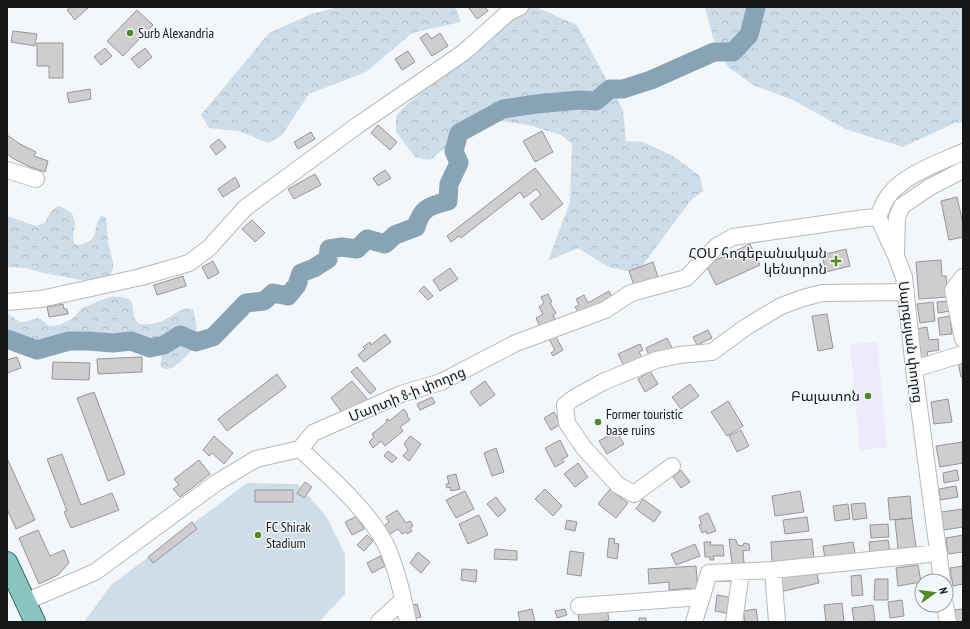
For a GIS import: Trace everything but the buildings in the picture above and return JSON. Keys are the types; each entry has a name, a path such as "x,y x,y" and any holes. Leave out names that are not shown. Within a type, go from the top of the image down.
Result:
{"main road":[{"path":"7,562 35,622"}],"street":[{"path":"7,302 49,297 141,277 189,263 209,248 245,208 358,125 463,54 509,12 520,7"},
{"path":"878,218 888,197 895,187 912,175 963,152"},
{"path":"7,170 36,179"},
{"path":"896,256 897,217 902,206 930,187 963,170"},
{"name":"Սարգսյան փողոց","path":"878,218 904,277 914,369 941,573"},
{"name":"Մարտի 8-ի փողոց","path":"300,449 313,433 401,394 441,382 516,343 605,310 631,293 686,278 717,246 733,237 857,219 878,218"},
{"path":"963,277 953,290 963,339"},
{"path":"672,466 634,494 618,485 584,448 567,423 565,405 574,398 603,382 656,360 712,352 746,327 780,306 803,298 822,293 906,292"},
{"path":"914,369 963,354"},
{"path":"25,602 95,572 216,483 256,459 300,449 325,472 371,521 386,546 401,589 408,622"},
{"path":"694,622 709,573 773,570 938,553"},
{"path":"773,570 777,622"},
{"path":"734,622 741,572"},
{"path":"579,606 702,597"},
{"path":"379,622 403,600"}],"shaded area":[{"name":"Բալատոն","path":"877,342 887,447 860,450 850,344"}],"green space":[{"path":"339,7 455,7 461,22 412,33 366,72 309,94 282,135 268,143 239,131 209,128 201,115 269,33 311,14"},
{"path":"536,7 577,25 623,110 626,141 643,142 673,156 700,176 703,191 691,200 637,273 608,267 578,248 548,261 570,202 572,144 561,135 528,125 482,118 430,160 415,157 396,132 396,116 405,106 522,9"},
{"path":"705,7 963,7 963,122 955,123 903,147 845,129 793,100 753,85 728,67 713,38"},
{"path":"60,206 72,213 75,223 73,238 74,243 78,245 86,243 94,237 98,220 101,216 106,217 108,242 113,262 110,277 92,282 26,268 7,267 7,216 36,226 45,223 52,210"},
{"path":"109,297 121,297 128,299 133,306 136,320 140,324 158,322 182,310 189,308 193,309 198,340 188,355 177,365 172,368 165,369 161,367 161,349 157,345 151,344 113,340 93,340 62,349 49,351 24,345 7,343 7,313 21,322 37,318 49,326 59,325 72,319 82,308"},
{"name":"FC Shirak Stadium","path":"247,483 298,484 326,516 345,554 345,594 319,622 84,622 111,585"}],"waterway":[{"path":"7,339 37,350 69,341 113,343 131,341 150,348 164,345 180,335 196,342 213,337 246,303 264,301 273,293 288,296 297,285 301,273 314,268 328,259 329,249 342,247 357,249 367,239 385,244 395,235 416,227 421,215 428,208 448,201 449,184 459,163 454,151 459,133 503,109 579,100 596,101 610,89 623,89 651,80 714,52 733,52 749,35 756,7"}],"place":[{"name":"Surb Alexandria","path":"130,33"},
{"name":"ՀՕՄ հոգեբանական կենտրոն","path":"836,261"},
{"name":"Բալատոն","path":"868,396"},
{"name":"Former touristic base ruins","path":"598,422"},
{"name":"FC Shirak Stadium","path":"258,535"}]}
